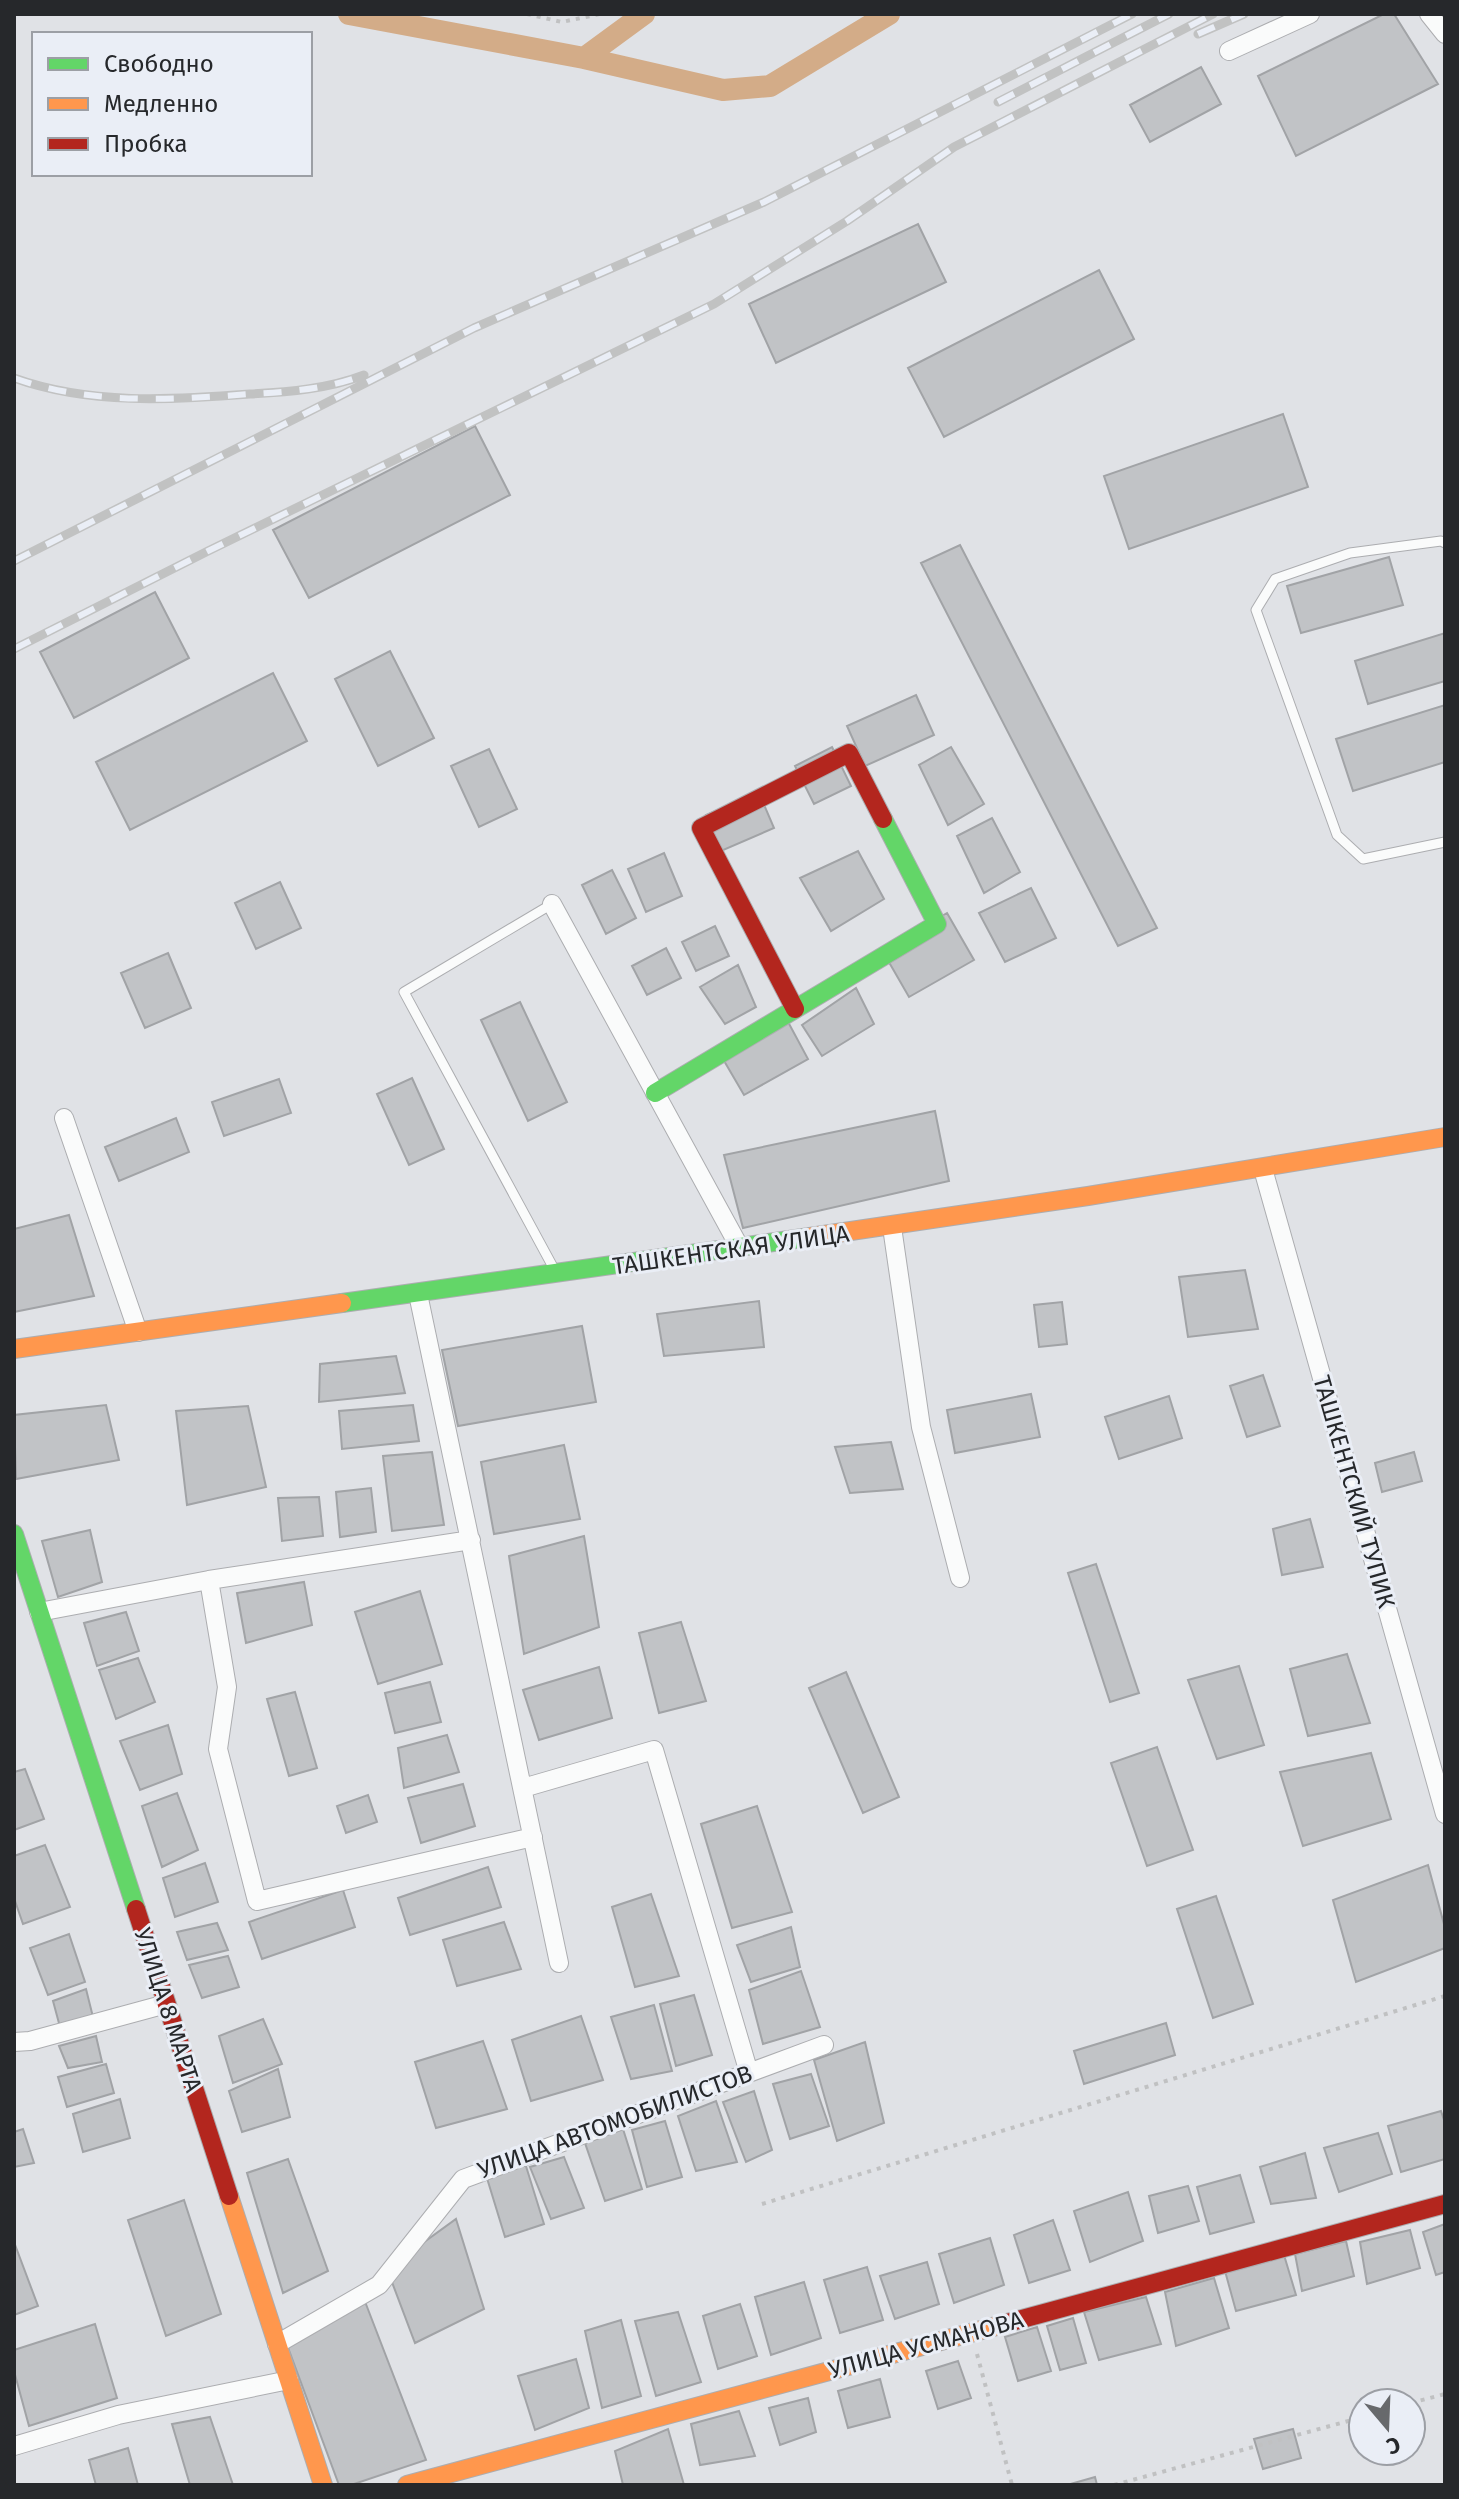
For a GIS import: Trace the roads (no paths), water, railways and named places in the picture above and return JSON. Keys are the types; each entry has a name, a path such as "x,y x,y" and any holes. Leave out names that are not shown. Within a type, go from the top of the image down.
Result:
{"street":[{"path":"1229,51 1310,14"},
{"path":"1429,14 1445,34"},
{"path":"655,1093 937,924 849,753 701,828 795,1009"},
{"path":"552,904 740,1248"},
{"path":"64,1118 138,1332"},
{"name":"ТАШКЕНТСКАЯ УЛИЦА","path":"14,1349 892,1227 1445,1137"},
{"name":"ТАШКЕНТСКИЙ ТУПИК","path":"1263,1169 1445,1814"},
{"path":"892,1227 921,1427 960,1578"},
{"path":"418,1294 559,1963"},
{"name":"УЛИЦА 8 МАРТА","path":"14,1534 323,2485"},
{"path":"39,1612 209,1580 471,1540"},
{"path":"209,1580 227,1687 218,1749 257,1901 533,1837"},
{"path":"523,1788 654,1750 749,2073"},
{"path":"14,2042 30,2041 166,2004"},
{"name":"УЛИЦА АВТОМОБИЛИСТОВ","path":"277,2344 379,2285 463,2179 824,2045"},
{"name":"УЛИЦА УСМАНОВА","path":"407,2485 1445,2204"},
{"path":"14,2446 118,2415 289,2380"}],"lane":[{"path":"1445,543 1441,541 1350,553 1275,579 1256,610 1337,835 1363,859 1445,842"},
{"path":"552,904 404,992 557,1274"}],"waterway":[{"path":"349,14 584,58 723,90 770,86 889,14"},
{"path":"584,58 644,14"}],"railway":[{"path":"14,561 474,328 764,202 1132,14"},
{"path":"998,102 1169,14"},
{"path":"14,649 714,304 847,221 954,147 1213,14"},
{"path":"1198,34 1244,14"},
{"path":"14,378 72,393 161,399 293,391 336,384 364,375"}]}
